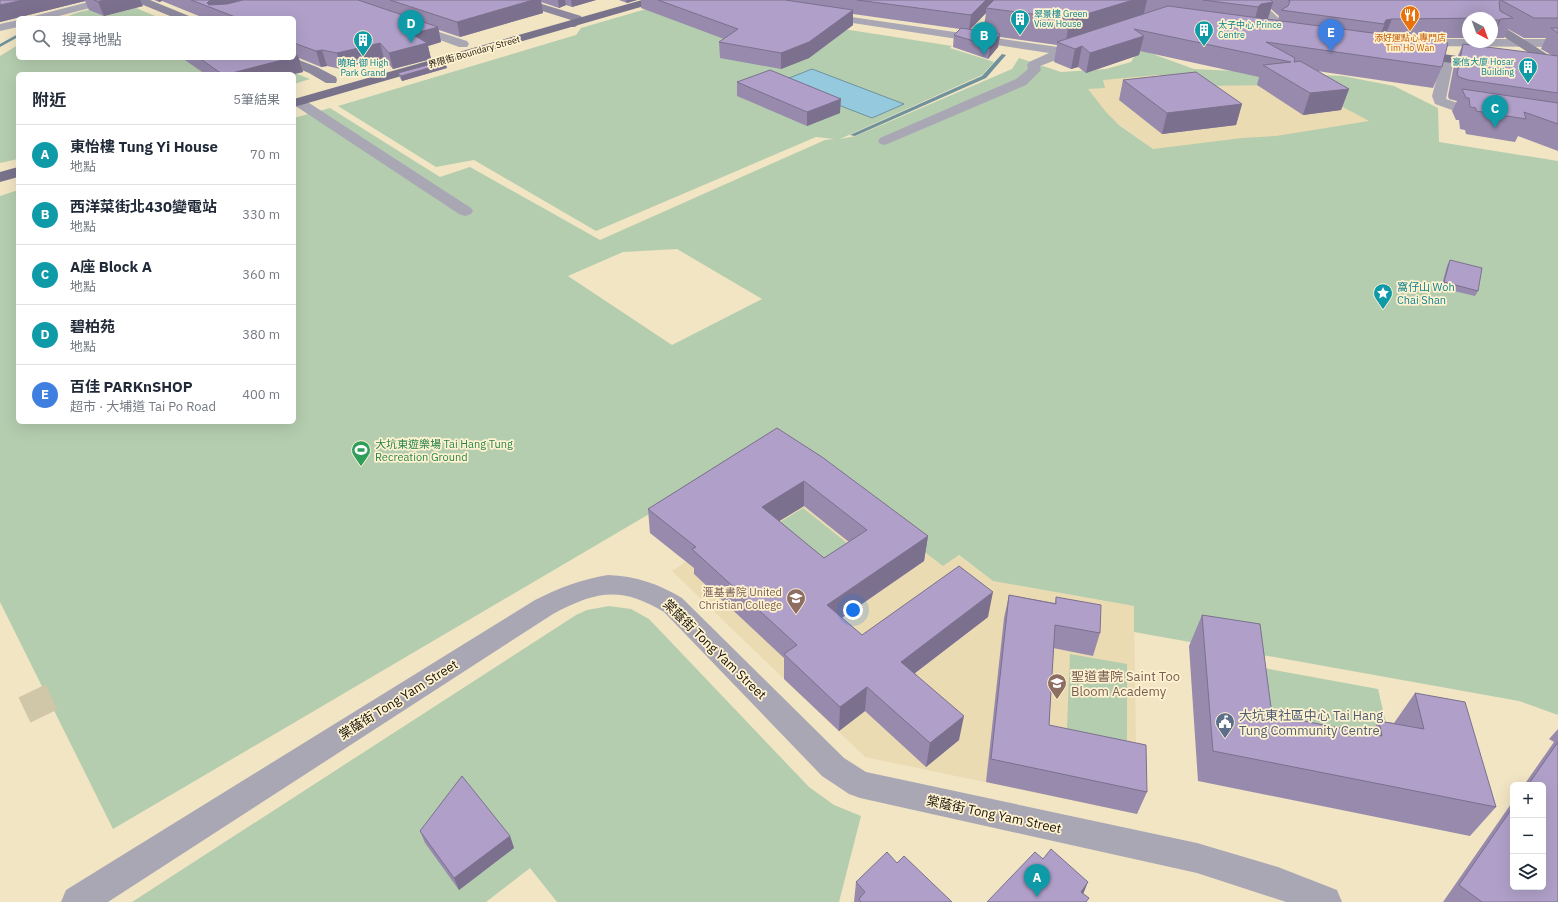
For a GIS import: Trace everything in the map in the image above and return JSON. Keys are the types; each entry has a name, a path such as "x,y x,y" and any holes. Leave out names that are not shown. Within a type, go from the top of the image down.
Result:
{"main road":[{"name":"界限街 Boundary Street","path":"296,98 570,20 620,0"},
{"path":"334,82 637,0"},
{"name":"界限街 Boundary Street","path":"296,98 334,82 463,44 654,0"},
{"path":"1253,28 1281,33"},
{"path":"1404,48 1496,62 1448,59 1404,48"},
{"path":"1536,64 1558,67"},
{"path":"1546,72 1558,74"},
{"path":"0,177 16,173"}],"street":[{"path":"46,16 109,0"},
{"path":"140,0 181,16"},
{"path":"518,0 570,20"},
{"path":"1253,0 1277,22 1274,25 1253,28"},
{"path":"816,15 971,38 1070,50 1039,61 1033,65 1035,70 1021,82 885,141"},
{"path":"400,22 463,44"},
{"path":"0,28 16,24"},
{"path":"971,38 982,25"},
{"path":"1498,28 1558,67"},
{"path":"1404,48 1558,43"},
{"path":"1448,59 1439,98 1447,104 1499,114"},
{"path":"289,60 313,70 334,82"},
{"path":"296,99 465,211"},
{"name":"棠蔭街 Tong Yam Street","path":"78,902 544,607 563,596 579,590 596,586 613,585 630,586 646,590 661,596 673,605 833,767 860,784 1197,858 1250,872 1325,902"}],"shaded area":[{"path":"1161,66 1226,86 1295,78 1375,122 1160,154 1091,104 1084,76"},
{"path":"813,476 958,555 993,581 1134,606 1137,814 865,757 672,571"}],"green space":[{"path":"670,2 952,46 950,48 994,62 982,75 840,139 856,136 1012,69 1019,58 1061,72 1106,69 1131,62 1139,49 1194,69 1343,76 1394,86 1438,108 1439,142 1558,161 1558,715 1519,701 1134,632 1134,606 993,581 959,555 943,566 819,472 673,500 113,829 0,602 0,196 16,191 16,424 296,424 296,117 330,108 440,177 470,167 600,240 825,140 834,139 816,137 596,231 474,160 436,167 338,106 576,35 581,28","holes":["1158,75 1208,86 1274,85 1313,91 1369,121 1276,136 1242,138 1153,149 1119,125 1106,112 1088,89 1105,88 1103,80","677,249 762,299 672,345 568,276 623,252"]},
{"path":"136,8 155,16 69,16 90,10"},
{"path":"16,46 16,60 262,60 292,72 16,72 16,159 0,163 0,56"},
{"path":"296,73 310,79 296,83"},
{"path":"803,508 862,555 824,579 767,530"},
{"path":"609,606 631,609 649,619 809,787 834,805 861,816 839,902 557,902 530,868 486,902 132,902 576,615 587,610"},
{"path":"1070,654 1127,664 1127,763 1066,751"},
{"path":"1253,666 1378,689 1393,753 1261,727"}],"water":[{"path":"812,69 904,104 872,118 779,82"}],"building":[{"path":"0,0 23,0 0,5"},
{"path":"191,0 210,0 207,3 209,5 227,4 243,0 358,0 438,27 412,34 427,43 389,53 380,43 337,53 322,50 316,51 296,44 296,16 233,16"},
{"path":"390,0 533,0 457,22"},
{"path":"658,0 785,0 853,10 809,42 781,53 719,42 738,29"},
{"path":"857,0 986,0 971,15"},
{"path":"994,0 1133,0 1070,19 986,8"},
{"path":"1203,0 1271,0 1273,2 1261,4 1258,7"},
{"path":"1288,0 1501,0 1499,2 1500,11 1513,18 1498,20 1498,12 1462,12 1462,18 1392,19 1386,20 1384,24 1281,10 1288,6 1290,1"},
{"path":"1501,0 1558,0 1558,18 1534,18"},
{"path":"1168,6 1448,43 1442,67 1266,42 1295,58 1294,62 1300,61 1349,89 1310,93 1263,65 1291,62 1134,29 1144,36 1090,53 1082,46 1075,49 1057,42"},
{"path":"961,28 1000,34 990,46 954,35"},
{"path":"1551,28 1558,28 1558,33"},
{"path":"1462,48 1495,48 1558,56 1558,93 1468,80 1459,77 1457,74"},
{"path":"202,60 282,60 236,72 219,72"},
{"path":"442,61 446,63 401,76 398,73"},
{"path":"770,70 841,99 807,112 737,82"},
{"path":"1196,72 1242,104 1167,113 1123,80"},
{"path":"1462,89 1558,103 1558,124 1524,112 1526,119 1476,111 1476,108 1470,107 1469,98 1466,98"},
{"path":"1450,260 1482,268 1478,291 1444,282"},
{"path":"777,428 822,457 928,536 827,605 862,635 959,566 993,592 901,662 964,716 930,743 867,687 840,707 784,654 797,645 692,549 696,547 648,509","holes":["804,481 867,530 824,558 762,507"]},
{"path":"1009,595 1056,604 1056,597 1101,605 1100,633 1055,625 1049,725 1146,745 1147,792 991,759"},
{"path":"1202,615 1260,624 1272,715 1382,736 1379,721 1424,729 1415,693 1465,702 1496,807 1213,751"},
{"path":"1558,742 1558,902 1482,902 1459,885 1510,811 1510,890 1546,890 1546,782 1530,782"},
{"path":"462,776 510,836 454,878 420,831"},
{"path":"1051,849 1088,882 1081,892 1089,898 1086,902 987,902 1035,852 1043,859"},
{"path":"887,852 897,863 904,856 952,902 861,902 859,899 865,892 856,882"}],"waterway":[{"path":"0,46 16,36"},
{"path":"853,135 984,77 1004,55"}],"tunnel":[{"path":"32,691 44,716"}],"place":[{"name":"添好運點心專門店 Tim Ho Wan","path":"1410,32"},
{"name":"翠景樓 Green View House","path":"1020,36"},
{"name":"碧柏苑","path":"411,43"},
{"name":"太子中心 Prince Centre","path":"1204,47"},
{"name":"百佳 PARKnSHOP","path":"1331,52"},
{"name":"西洋菜街北430變電站","path":"984,55"},
{"name":"曉珀·御 High Park Grand","path":"363,57"},
{"name":"豪信大廈 Hosar Building","path":"1528,84"},
{"name":"A座 Block A","path":"1495,128"},
{"name":"窩仔山 Woh Chai Shan","path":"1383,310"},
{"name":"大坑東遊樂場 Tai Hang Tung Recreation Ground","path":"361,467"},
{"name":"滙基書院 United Christian College","path":"796,615"},
{"name":"聖道書院 Saint Too Bloom Academy","path":"1057,700"},
{"name":"大坑東社區中心 Tai Hang Tung Community Centre","path":"1225,739"},
{"name":"東怡樓 Tung Yi House","path":"1037,897"}]}
